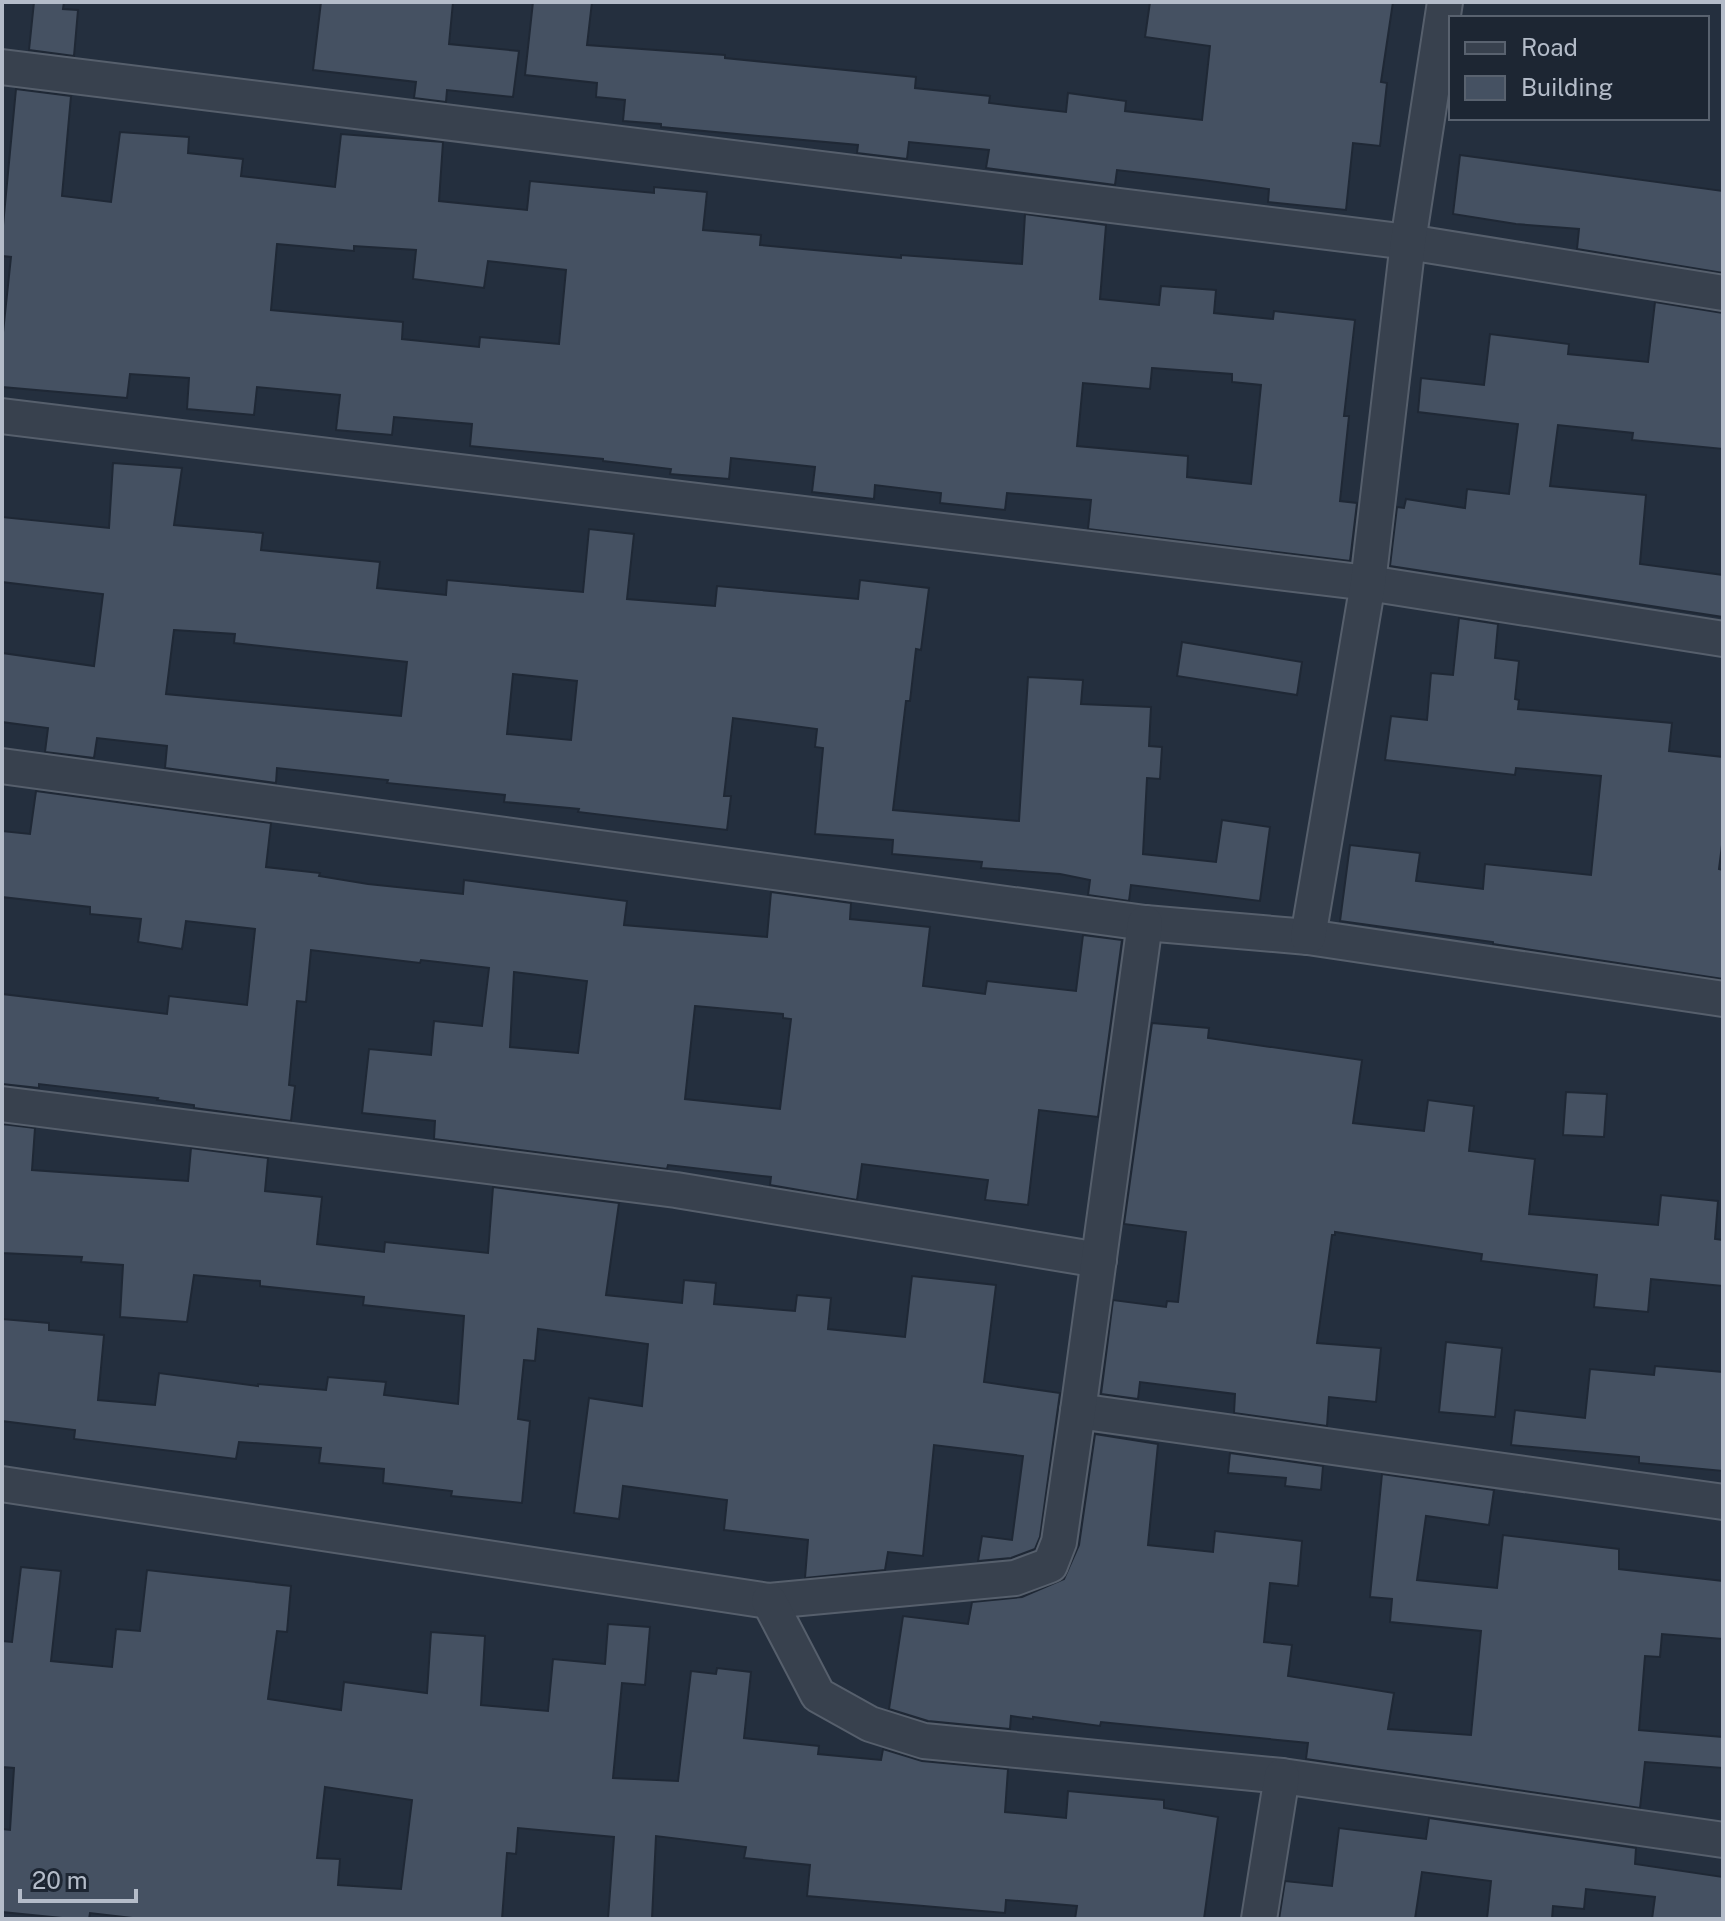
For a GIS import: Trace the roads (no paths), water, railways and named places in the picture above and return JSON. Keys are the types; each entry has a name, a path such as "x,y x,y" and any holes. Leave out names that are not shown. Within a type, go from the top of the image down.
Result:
{"street":[{"path":"1308,937 1368,583 1408,242 1445,2"},
{"path":"2,67 1408,242 1723,293"},
{"path":"2,416 1368,583 1723,639"},
{"path":"2,766 1145,923 1308,937 1723,999"},
{"path":"2,1484 769,1601 1015,1578 1050,1565 1059,1542 1145,923"},
{"path":"2,1104 676,1190 1099,1260"},
{"path":"1078,1411 1723,1502"},
{"path":"769,1601 818,1695 870,1724 924,1741 1282,1776 1723,1840"},
{"path":"1259,1919 1282,1776"}]}
